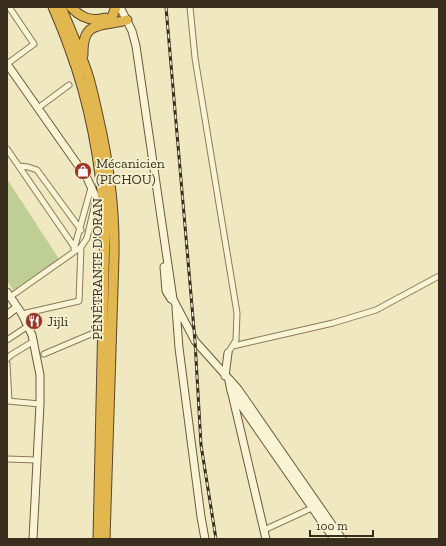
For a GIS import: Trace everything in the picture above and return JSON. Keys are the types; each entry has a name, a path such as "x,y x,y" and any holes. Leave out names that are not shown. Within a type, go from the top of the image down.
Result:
{"highway":[{"name":"PÉNÉTRANTE D'ORAN","path":"53,7 70,50 85,96 95,140 103,195 105,226 98,539"},
{"name":"PÉNÉTRANTE D'ORAN","path":"61,7 77,44 88,76 107,158 113,201 114,230 105,539"},
{"path":"71,7 79,15 89,19 100,20 112,16 126,18"},
{"path":"112,16 116,7"},
{"path":"88,76 83,50 88,32 94,26 126,18"}],"street":[{"path":"9,7 34,44 7,64 87,178 96,198 105,226"},
{"path":"120,7 132,31 136,46 160,213 166,291 169,298 176,305 195,341 238,389 315,506 334,539"},
{"path":"190,7 195,58 237,313 236,340 228,353 214,363"},
{"path":"38,108 69,84"},
{"path":"7,149 78,248"},
{"path":"19,166 37,170 81,230"},
{"path":"22,314 79,301 78,248 91,187"},
{"path":"33,539 40,404 40,375 34,342 28,326 9,295 71,254 87,238 96,198"},
{"path":"93,213 98,211 102,215"},
{"path":"233,346 333,323 376,310 439,276"},
{"path":"176,305 179,348 205,539"},
{"path":"7,314 17,307"},
{"path":"7,340 28,326"},
{"path":"44,354 103,329"},
{"path":"7,359 11,354 34,342"},
{"path":"228,353 227,378 266,539"},
{"path":"7,364 8,401 40,404"},
{"path":"231,392 315,506 342,539"},
{"path":"7,460 37,460"},
{"path":"264,530 315,506"}],"green space":[{"path":"7,179 59,259 14,291 7,281"}],"railway":[{"path":"166,7 195,341 201,445 216,539"}],"place":[{"name":"Mécanicien (PICHOU)","path":"83,171"},
{"name":"Jijli","path":"34,321"}]}
